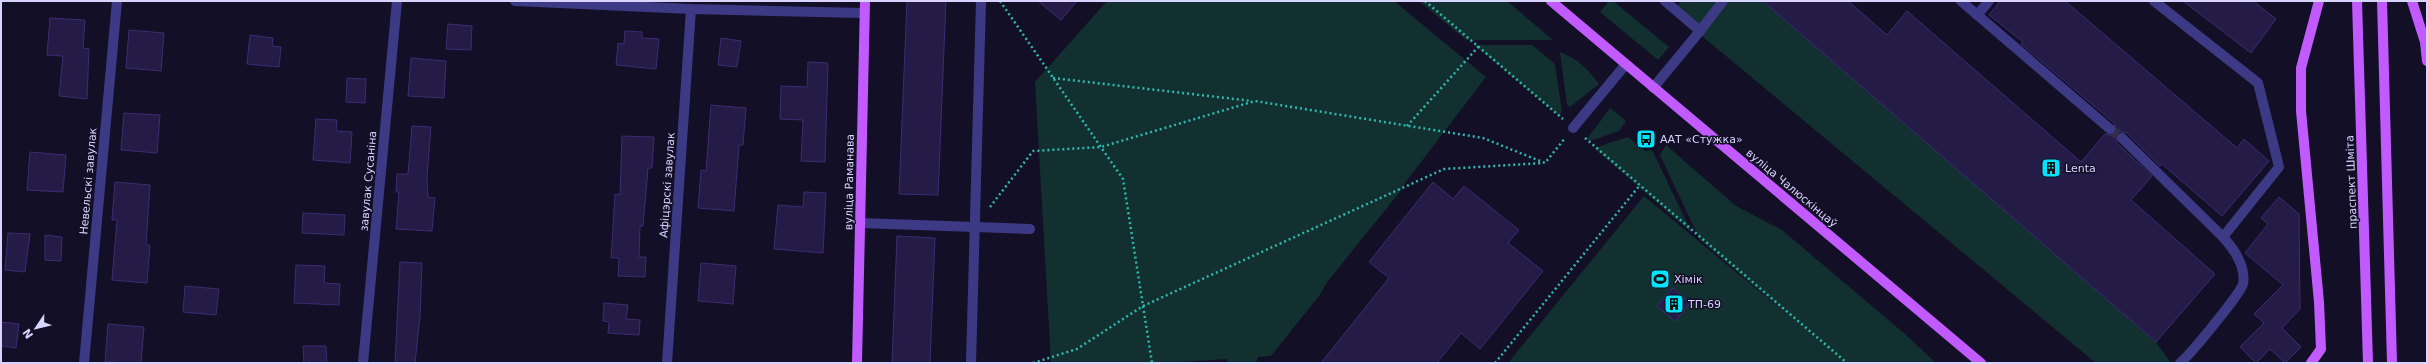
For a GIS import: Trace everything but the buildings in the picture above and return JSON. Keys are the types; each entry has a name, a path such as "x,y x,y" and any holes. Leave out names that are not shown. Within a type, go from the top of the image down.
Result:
{"main road":[{"name":"вуліца Раманава","path":"857,363 865,1"},
{"name":"вуліца Чалюскінцаў","path":"1551,1 1981,363"},
{"path":"2311,363 2321,349 2319,302 2301,111 2301,68 2319,1"},
{"name":"праспект Шміта","path":"2357,1 2368,363"},
{"path":"2382,1 2392,363"},
{"path":"2412,1 2425,42 2427,61"}],"street":[{"name":"Невельскі завулак","path":"84,363 117,1"},
{"name":"завулак Сусаніна","path":"363,363 397,1"},
{"path":"515,1 691,9 864,13"},
{"path":"971,363 976,227 981,1"},
{"path":"1665,1 1700,31"},
{"path":"1654,88 1723,1"},
{"path":"1961,1 2110,129"},
{"path":"1977,15 1989,1"},
{"path":"2154,1 2258,83 2278,167 2223,237"},
{"name":"Афіцэрскі завулак","path":"666,363 691,9"},
{"path":"1573,128 1626,64"},
{"path":"2122,138 2223,237 2232,247 2242,267 2243,284 2193,352 2180,363"},
{"path":"860,223 1030,229"}],"path":[{"path":"1000,1 1123,179 1152,363"},
{"path":"1424,1 1479,46 1847,363"},
{"path":"1406,126 1479,46"},
{"path":"1053,78 1255,101 1483,138 1545,163"},
{"path":"976,227 1033,150 1101,147 1255,101"},
{"path":"1033,363 1077,349 1143,306 1444,169 1545,163 1573,128"},
{"path":"1495,363 1640,185"}],"green space":[{"path":"1107,1 1394,1 1486,77 1405,183 1403,188 1328,281 1319,296 1271,356 1258,357 1256,363 1229,363 1226,359 1166,363 1051,363 1035,82"},
{"path":"1419,1 1507,1 1553,40 1466,40"},
{"path":"1609,1 1613,1 1669,47 1658,60 1600,12"},
{"path":"1681,1 1763,1 2156,342 2171,363 2096,363 1673,12"},
{"path":"1474,45 1532,45 1555,64 1562,112 1559,116"},
{"path":"1560,52 1582,65 1599,84 1570,107 1567,105"},
{"path":"1610,108 1626,121 1619,131 1590,141 1587,139"},
{"path":"1628,137 1645,151 1652,150 1692,233 1594,148"},
{"name":"Хімік","path":"1666,145 1736,206 1782,230 1905,334 1936,363 1508,363 1644,196 1795,321 1700,240 1660,155"}],"tunnel":[{"path":"2110,129 2122,138"}],"place":[{"name":"ААТ «Стужка»","path":"1646,139"},
{"name":"Lenta","path":"2051,168"},
{"name":"Хімік","path":"1660,279"},
{"name":"ТП-69","path":"1674,304"}]}
